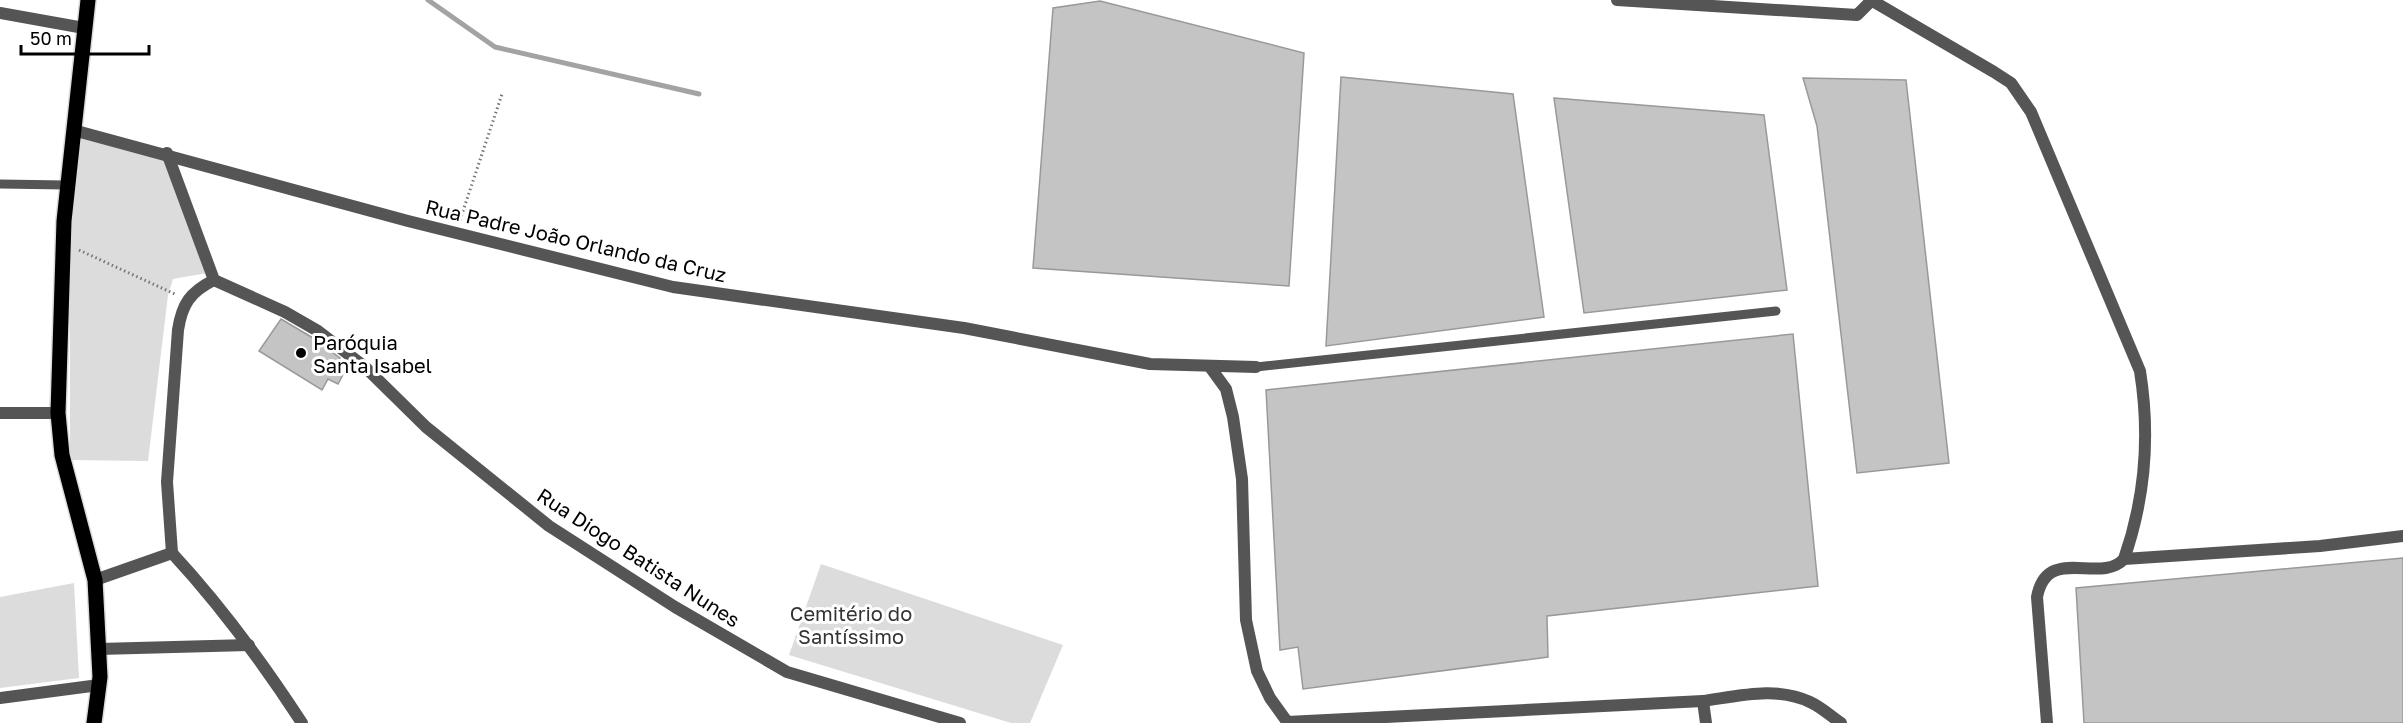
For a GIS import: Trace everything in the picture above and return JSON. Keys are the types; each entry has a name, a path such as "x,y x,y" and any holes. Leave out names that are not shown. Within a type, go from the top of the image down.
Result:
{"main road":[{"path":"88,0 66,185 58,413 62,455 95,580 99,685 93,723"}],"street":[{"path":"1617,0 1857,15 1871,0 2011,83 2031,112 2140,371 2145,410 2142,485 2124,559 2117,565 2105,567 2061,568 2044,577 2039,586 2037,597 2047,723"},
{"path":"0,13 84,28"},
{"name":"Rua Padre João Orlando da Cruz","path":"73,130 166,153 455,233 683,289 964,328 1150,364 1256,367"},
{"path":"166,153 214,280 198,288 186,300 181,311 178,330 167,482 172,553 203,586 249,645 302,723"},
{"name":"Rua Diogo Batista Nunes","path":"214,280 285,312 318,331 365,367 426,428 549,526 675,607 787,672 960,723"},
{"path":"1210,367 1226,389 1233,417 1242,479 1246,620 1250,641 1257,671 1270,698 1288,722 1703,701 1761,693 1787,693 1811,702 1842,723"},
{"path":"0,413 58,413"},
{"path":"2124,559 2320,546 2403,536"},
{"path":"95,580 172,553"},
{"path":"99,649 249,645"},
{"path":"0,698 99,685"},
{"path":"1703,701 1706,723"}],"lane":[{"path":"0,184 66,185"},
{"path":"1256,367 1776,310"}],"path":[{"path":"455,233 502,94"},
{"path":"64,243 186,300"}],"green space":[{"path":"79,136 166,154 207,273 173,279 168,295 148,461 70,460 70,251"},
{"name":"Cemitério do Santíssimo","path":"821,564 1063,645 1030,723 1011,723 789,655"},
{"path":"74,583 79,678 0,688 0,597"}],"building":[{"path":"1100,1 1304,53 1289,286 1033,268 1053,8"},
{"path":"1341,77 1513,94 1544,317 1326,346"},
{"path":"1803,78 1906,80 1949,463 1857,473 1817,126"},
{"path":"1554,98 1764,115 1787,290 1584,313"},
{"name":"Paróquia Santa Isabel","path":"281,319 340,358 338,362 347,367 338,384 328,379 322,390 259,351"},
{"path":"1793,334 1818,586 1547,616 1548,657 1303,689 1298,647 1280,650 1266,390"},
{"path":"2403,558 2403,723 2084,723 2076,588"}],"waterway":[{"path":"428,0 495,47 699,94"}],"place":[{"name":"Paróquia Santa Isabel","path":"301,353"}]}
